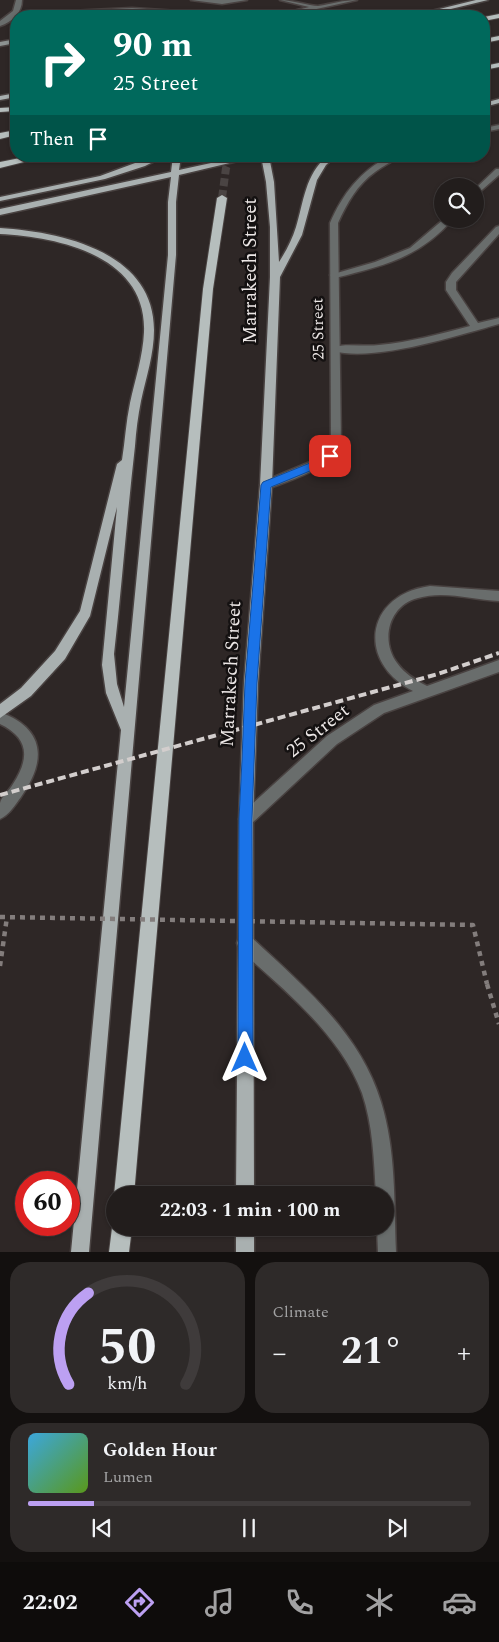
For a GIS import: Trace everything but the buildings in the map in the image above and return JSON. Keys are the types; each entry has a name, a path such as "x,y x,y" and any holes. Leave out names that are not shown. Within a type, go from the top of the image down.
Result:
{"highway":[{"path":"0,165 15,162"},
{"path":"125,1186 208,289 222,198"},
{"path":"119,1252 121,1236"}],"main road":[{"path":"442,10 485,0"},
{"path":"0,199 96,178 148,162"},
{"path":"80,1252 172,255 172,202 177,162"},
{"path":"0,212 228,162"},
{"name":"Marrakech Street","path":"245,1186 246,819 251,683 266,485 275,277 274,227 266,162"},
{"path":"275,277 290,253 300,230 310,183 320,166 325,162"},
{"path":"0,231 39,234 63,239 85,247 111,261 122,269 135,284 144,300 149,317 149,336 134,415 86,612 60,655 26,692 0,712"},
{"path":"128,729 115,705 108,680 108,654 134,415"},
{"path":"245,1236 245,1252"}],"street":[{"path":"19,2 27,0"},
{"path":"194,0 222,2 244,0"},
{"path":"283,0 321,7"},
{"path":"307,10 354,0"},
{"path":"113,10 149,10"},
{"name":"25 Street","path":"266,485 318,464 330,456 336,445 334,223 343,201 360,180 385,162"},
{"path":"484,185 499,171"},
{"path":"335,275 378,264 413,250 439,228"},
{"path":"476,327 451,290 451,282 499,229"},
{"path":"336,349 382,349 499,321"},
{"path":"425,691 399,677 384,655 380,632 389,611 408,596 433,590 499,596"},
{"name":"25 Street","path":"246,819 332,740 379,709 499,666"},
{"path":"0,718 13,722 27,735 32,754 28,774 15,796 0,812"},
{"path":"245,942 324,1020 350,1052 369,1090 381,1134 384,1186"},
{"path":"386,1236 387,1252"}],"path":[{"path":"0,917 473,925 499,1024"},
{"path":"0,966 8,917"}],"tunnel":[{"path":"222,198 228,162"}],"railway":[{"path":"0,795 438,674 499,653"}],"route":[{"path":"245,1058 248,760 251,683 266,485 318,464 330,456"}]}
